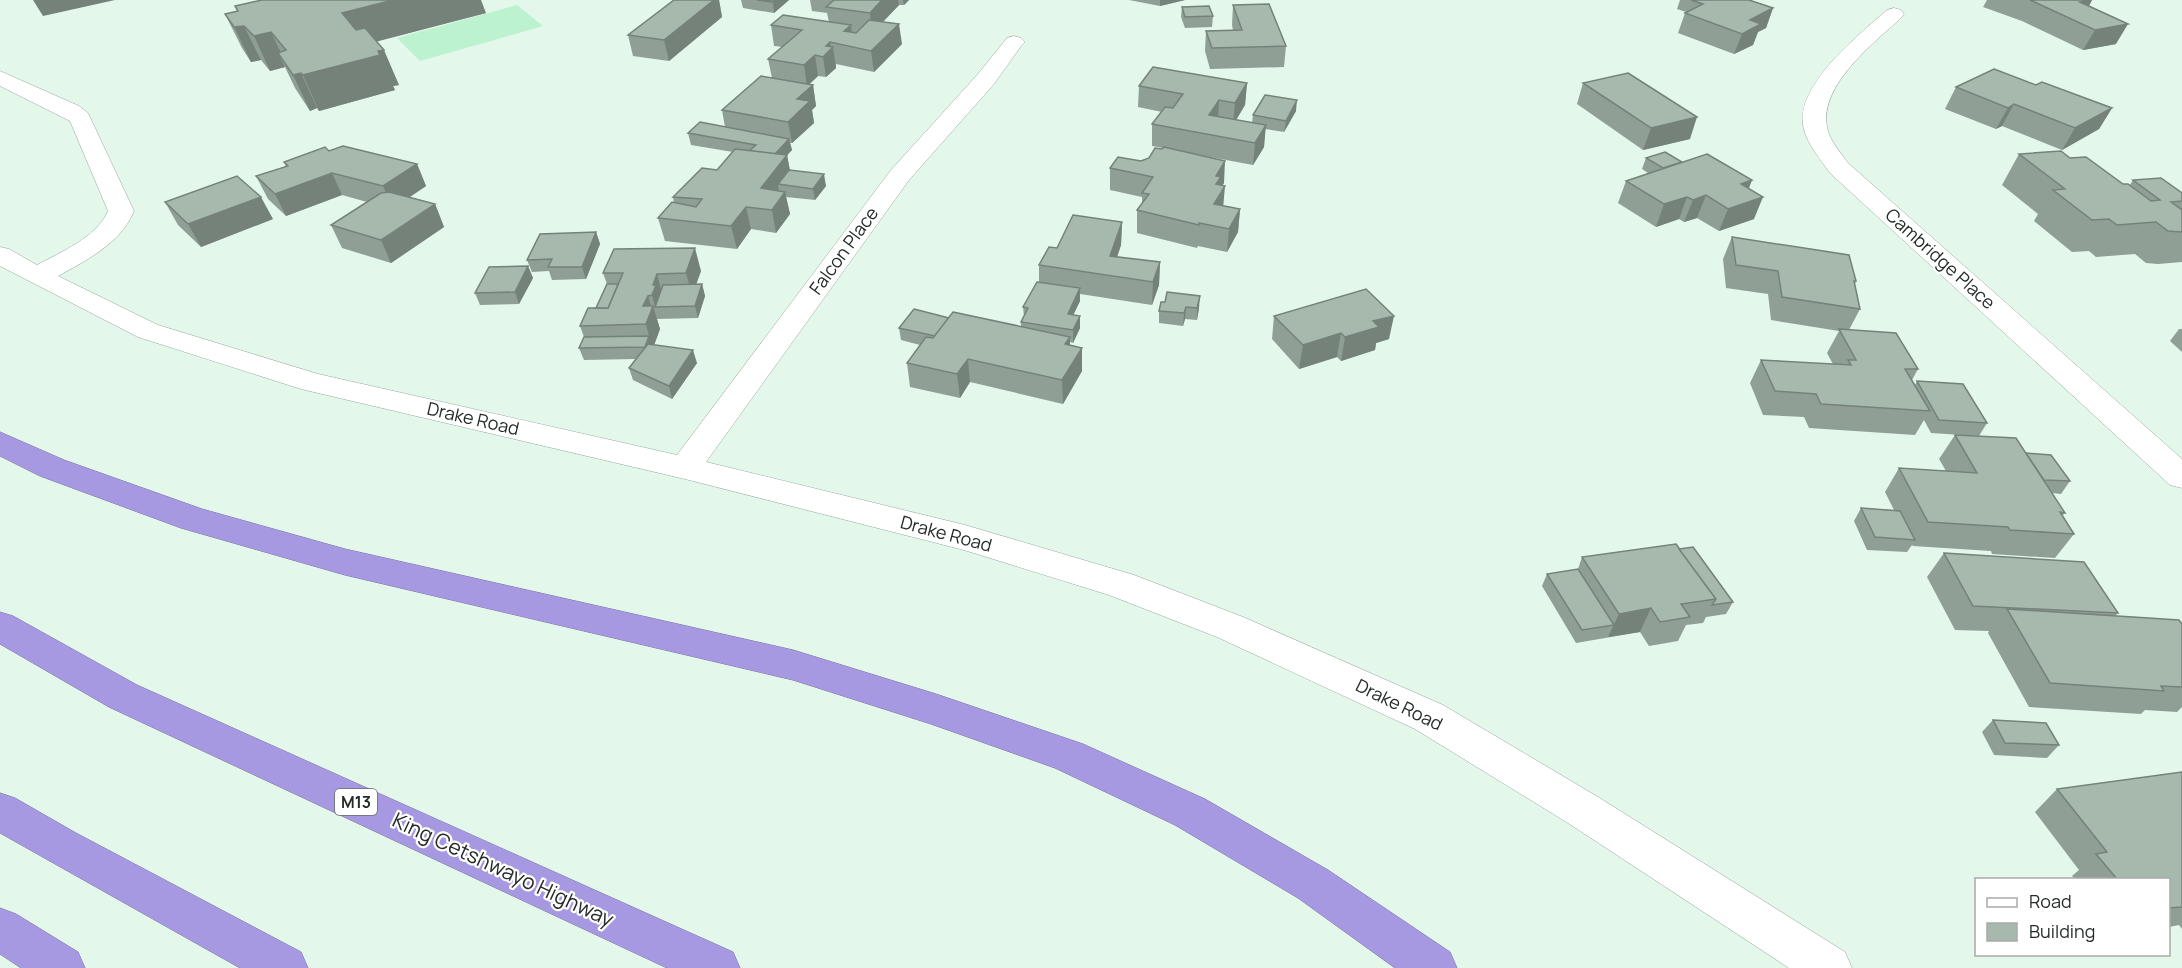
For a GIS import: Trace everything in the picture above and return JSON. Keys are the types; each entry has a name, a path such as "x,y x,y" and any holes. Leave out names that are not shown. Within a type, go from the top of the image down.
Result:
{"highway":[{"path":"0,443 52,468 193,519 345,562 793,665 936,710 1069,756 1190,812 1313,884 1434,968"},
{"name":"King Cetshwayo Highway","path":"0,626 123,696 717,968"},
{"path":"0,811 61,848 285,968"},
{"path":"0,929 62,968"}],"street":[{"name":"Cambridge Place","path":"1894,14 1838,67 1817,99 1815,127 1839,168 2182,477"},
{"name":"Falcon Place","path":"685,468 900,175 986,79 1014,42"},
{"path":"0,78 71,111 80,118 121,212 120,219 98,239 37,276"},
{"name":"Drake Road","path":"0,255 148,331 312,382 685,468 965,538 1121,585 1270,644 1429,717 1583,810 1828,968"}],"green space":[{"path":"517,5 543,26 420,61 397,38"}],"building":[{"path":"262,0 393,0 342,13 356,30 365,28 384,50 378,51 380,55 303,75 301,73 293,75 278,53 286,50 271,32 254,36 244,26 234,27 225,14 238,11 235,6"},
{"path":"674,0 714,0 664,40 628,35"},
{"path":"834,0 882,0 870,13 826,7"},
{"path":"1691,0 1749,0 1773,8 1750,20 1761,24 1742,34 1685,13 1703,4"},
{"path":"2030,0 2092,0 2080,2 2128,24 2095,30"},
{"path":"1269,4 1286,46 1212,48 1206,31 1242,30 1233,5"},
{"path":"1209,6 1213,16 1185,17 1182,7"},
{"path":"783,15 851,25 844,31 856,33 869,20 899,24 871,51 830,42 826,46 833,47 823,57 815,55 804,65 768,59 802,30 771,25"},
{"path":"1153,67 1247,83 1235,103 1219,100 1209,115 1266,125 1255,143 1152,124 1165,107 1173,108 1183,94 1139,86"},
{"path":"1994,69 2036,85 2042,82 2112,108 2075,128 2014,104 2008,108 1956,87"},
{"path":"1628,73 1697,117 1651,128 1583,83"},
{"path":"761,76 813,85 797,99 810,101 788,122 722,110"},
{"path":"1265,95 1297,100 1286,121 1253,115"},
{"path":"700,122 789,139 775,154 749,151 756,145 688,133"},
{"path":"343,146 417,164 383,186 332,173 275,194 256,176 288,166 284,162 325,147 329,151"},
{"path":"1164,147 1225,161 1216,176 1221,177 1216,184 1225,186 1214,204 1240,209 1229,229 1199,223 1199,225 1137,210 1149,194 1142,193 1153,177 1110,168 1118,157 1141,161 1149,158 1155,148"},
{"path":"735,149 787,155 761,188 785,192 772,210 746,207 731,226 658,218 672,202 696,207 702,199 673,197 702,168 717,170"},
{"path":"2061,151 2070,158 2086,157 2151,201 2160,200 2133,180 2161,178 2182,193 2182,201 2171,202 2182,210 2182,232 2168,231 2156,222 2117,225 2109,219 2092,220 2053,190 2065,189 2019,154"},
{"path":"1665,152 1682,162 1663,168 1646,158"},
{"path":"1707,154 1752,180 1741,184 1763,197 1728,209 1706,195 1693,200 1687,197 1664,204 1626,181"},
{"path":"789,170 824,174 813,189 778,184"},
{"path":"237,176 261,197 188,224 165,202"},
{"path":"389,192 435,204 381,240 331,225 381,193"},
{"path":"1073,215 1122,222 1110,256 1160,262 1153,282 1039,265 1049,247 1057,248"},
{"path":"596,232 582,267 548,267 552,259 527,260 540,234"},
{"path":"1732,237 1849,255 1860,309 1782,297 1778,271 1736,265"},
{"path":"695,248 686,273 657,274 652,295 648,296 643,306 653,306 646,324 580,326 588,308 608,308 623,273 603,273 614,249"},
{"path":"528,266 515,292 475,293 489,267"},
{"path":"1037,282 1080,288 1068,314 1080,316 1073,330 1021,322 1028,308 1023,307"},
{"path":"607,284 618,284 608,308 596,308"},
{"path":"702,284 695,306 655,307 663,285"},
{"path":"1366,289 1394,316 1373,321 1379,327 1345,337 1341,333 1303,345 1274,316"},
{"path":"1167,292 1200,296 1197,308 1186,307 1184,313 1159,311 1161,302 1165,302"},
{"path":"914,309 949,318 935,336 899,328"},
{"path":"953,312 1070,337 1065,344 1082,348 1062,380 968,359 957,374 907,363 926,337 933,338"},
{"path":"1839,329 1896,333 1918,369 1905,369 1930,411 1821,404 1816,394 1775,391 1761,360 1851,365 1848,360 1856,360"},
{"path":"649,336 645,347 579,348 584,337"},
{"path":"648,344 693,350 669,386 629,368"},
{"path":"1917,381 1963,384 1987,423 1939,420"},
{"path":"1955,435 2016,438 2065,513 2060,512 2074,534 1928,522 1899,468 1977,473"},
{"path":"2026,453 2051,455 2070,481 2044,480"},
{"path":"1861,508 1900,511 1915,540 1875,537"},
{"path":"1676,544 1716,599 1681,604 1690,617 1660,622 1651,608 1619,614 1582,557"},
{"path":"1693,547 1733,602 1712,605 1716,599 1679,549"},
{"path":"1944,553 2084,562 2118,613 1973,606"},
{"path":"1578,569 1614,625 1582,630 1547,574"},
{"path":"2007,609 2179,620 2182,624 2182,687 2161,686 2164,691 2050,683"},
{"path":"1993,720 2046,723 2059,745 2005,743"},
{"path":"2182,772 2182,907 2170,908 2170,878 2116,878 2096,854 2107,852 2057,789"}]}
